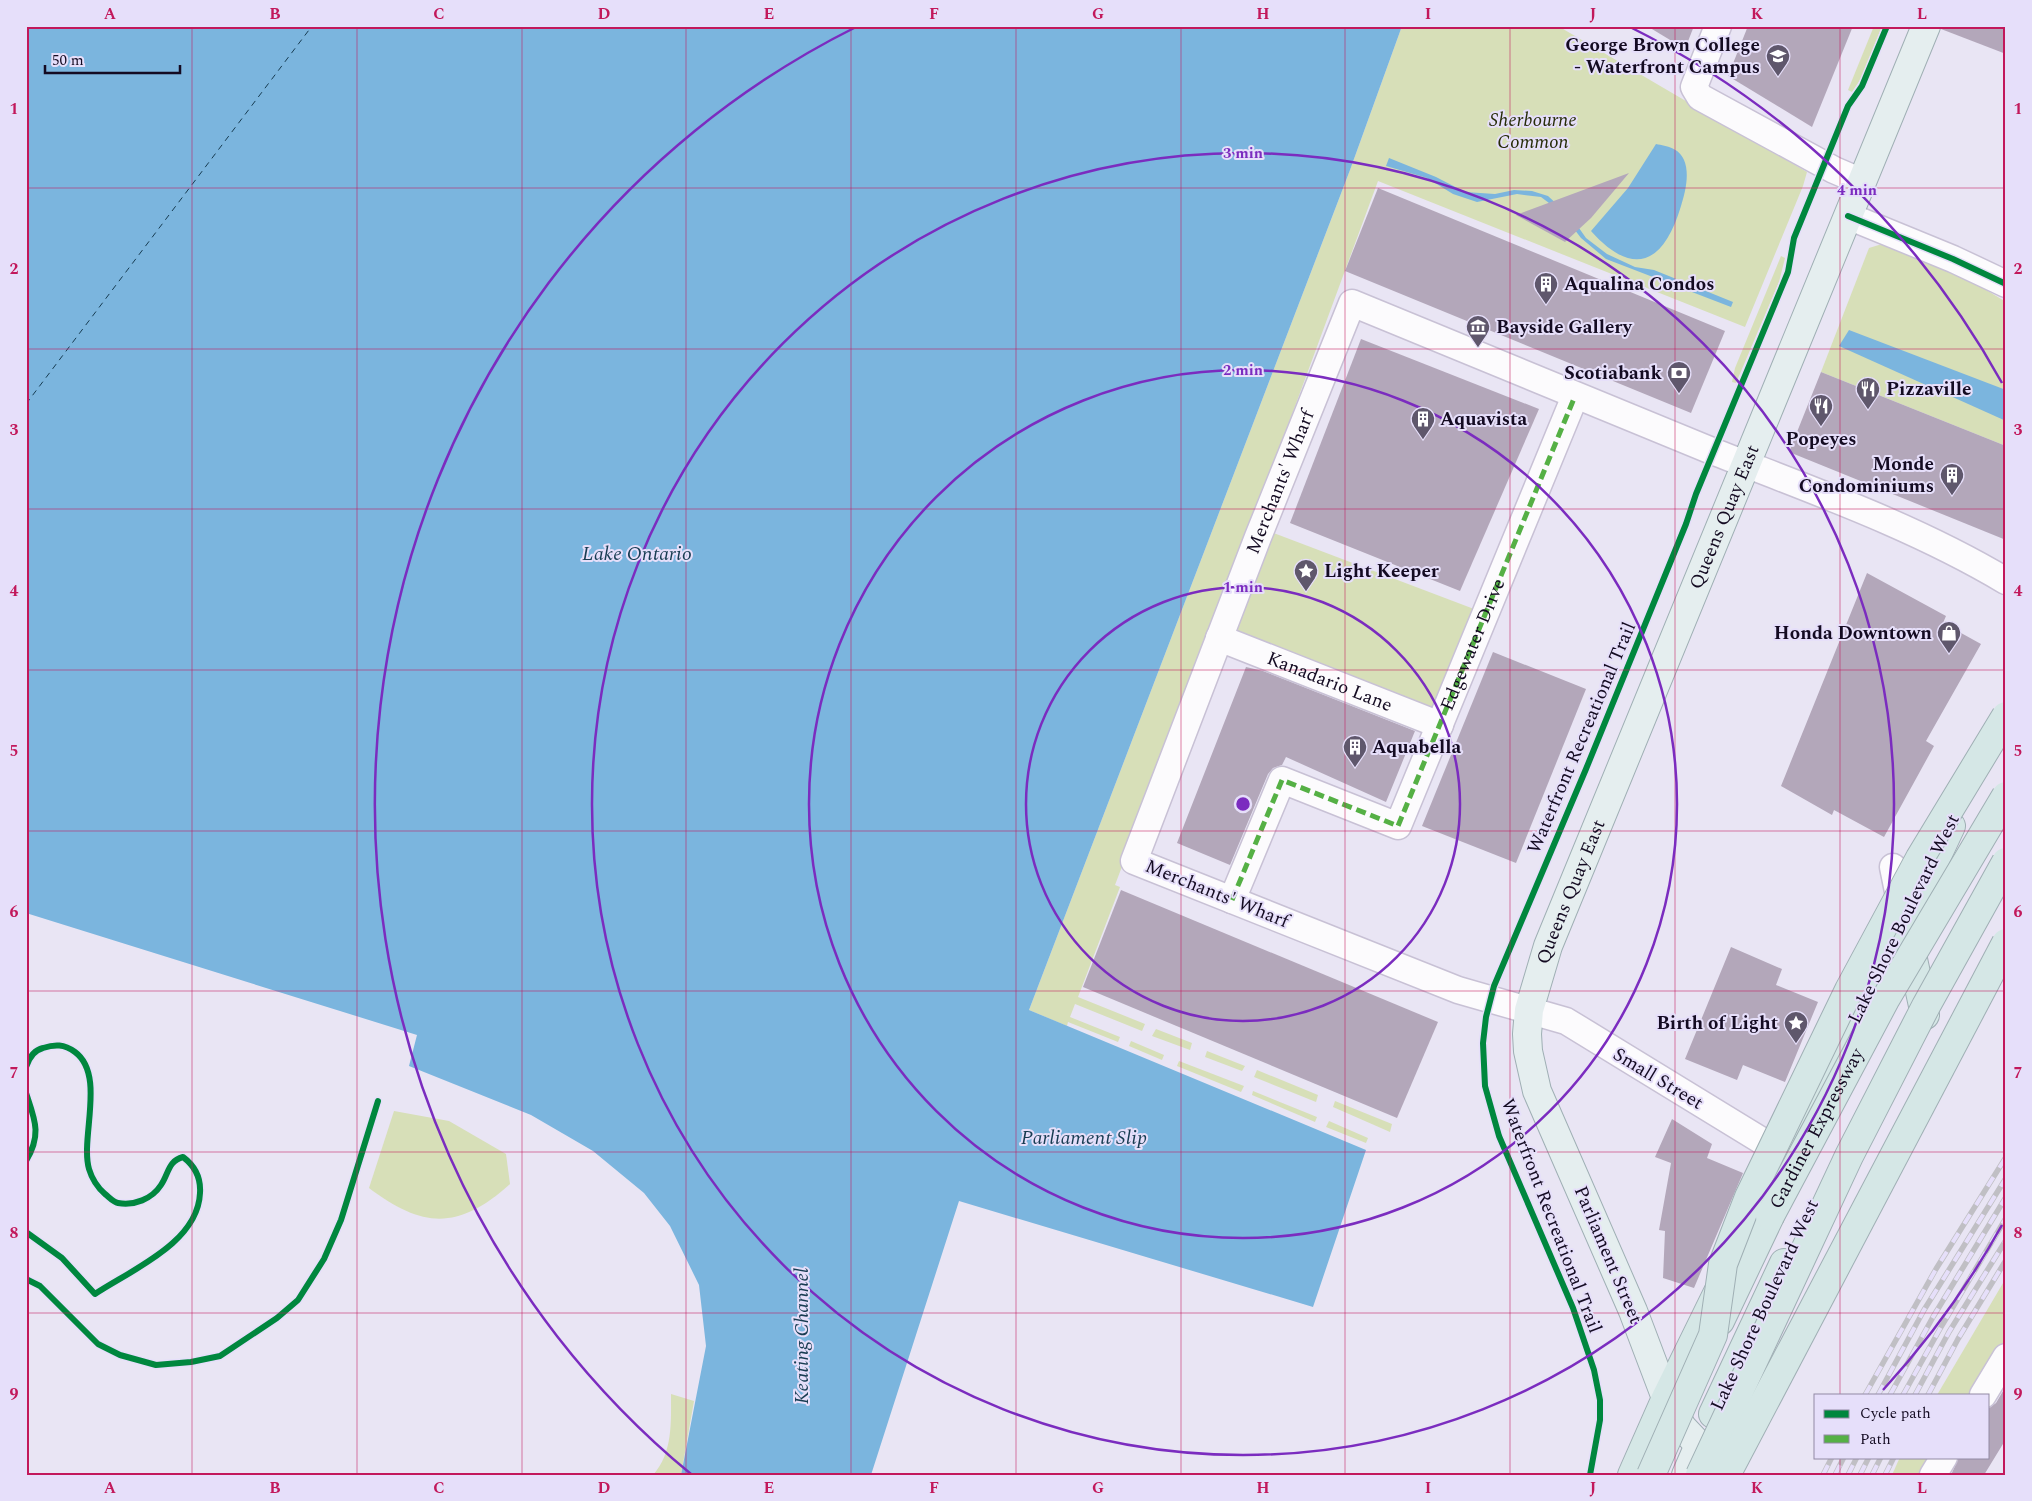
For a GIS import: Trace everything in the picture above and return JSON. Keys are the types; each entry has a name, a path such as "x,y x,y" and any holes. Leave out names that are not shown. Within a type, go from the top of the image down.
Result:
{"highway":[{"name":"Lake Shore Boulevard West","path":"1632,1475 1666,1398 1785,1155 1905,924 2006,707"},
{"path":"1713,1335 1723,1264 1748,1197 1848,990 1920,858 2006,716"},
{"name":"Gardiner Expressway","path":"1651,1475 1713,1335 1770,1216 1886,998 2006,796"},
{"path":"1700,1475 1849,1156 1926,1006 2006,862"},
{"name":"Lake Shore Boulevard West","path":"1699,1445 1847,1132 1925,1015 2006,886"},
{"path":"1905,924 1925,1015"},
{"path":"1726,1475 2006,943"}],"main road":[{"name":"Queens Quay East","path":"1529,1010 1548,946 1926,26"},
{"name":"Parliament Street","path":"1529,1010 1528,1052 1537,1091 1633,1311 1666,1398 1682,1427 1699,1445 1739,1475"},
{"path":"1686,1475 1699,1445"}],"street":[{"path":"1718,26 1694,87 1700,97 1834,170 1862,182"},
{"path":"1848,216 1953,259 2003,283"},
{"name":"Merchants' Wharf","path":"1529,1010 1458,990 1134,861 1219,638 1352,303 1575,396 1745,463 1963,556 2006,581"},
{"name":"Edgewater Drive","path":"1232,900 1282,780 1398,826 1575,396"},
{"name":"Kanadario Lane","path":"1219,638 1440,725"},
{"path":"1893,867 1905,924"},
{"name":"Small Street","path":"1529,1010 1566,1021 1785,1155"},
{"path":"1984,1394 2006,1357"},
{"path":"1933,1475 1943,1458"}],"green space":[{"name":"Sherbourne Common","path":"1402,26 1558,26 1807,172 1745,327 1378,181 1248,534 1115,885 1120,887 1078,997 1145,1024 1142,1031 1075,1004 1070,1017 1120,1037 1118,1042 1068,1022 1067,1026 1029,1010 1350,170"},
{"path":"1874,26 1882,26 1862,77 1852,92 1848,90"},
{"path":"1882,244 1965,277 2006,302 2006,446 1821,372 1869,248"},
{"path":"1781,256 1785,258 1779,282 1736,383 1732,382 1735,368"},
{"path":"1271,532 1474,609 1433,714 1229,638"},
{"path":"1156,1029 1192,1043 1190,1050 1152,1036"},
{"path":"1131,1041 1164,1055 1162,1060 1129,1046"},
{"path":"1207,1051 1245,1066 1242,1071 1205,1057"},
{"path":"1179,1061 1244,1086 1241,1092 1177,1066"},
{"path":"1257,1070 1318,1095 1316,1102 1254,1077"},
{"path":"1253,1091 1317,1117 1315,1122 1252,1095"},
{"path":"1335,1101 1392,1124 1390,1132 1333,1107"},
{"path":"394,1111 449,1121 506,1154 510,1184 492,1199 474,1210 441,1219 424,1217 388,1201 369,1188"},
{"path":"1329,1121 1368,1138 1366,1143 1326,1127"},
{"path":"2006,1278 2006,1343 1975,1394 1938,1394"},
{"path":"671,1394 694,1401 681,1475 653,1475 660,1466 670,1437"},
{"path":"1900,1458 1934,1458 1924,1475 1892,1475"}],"water":[{"name":"Lake Ontario","path":"26,26 1402,26 1350,170 1029,1010 1366,1150 1313,1307 959,1201 871,1475 681,1475 706,1346 699,1285 670,1226 644,1193 593,1151 531,1115 409,1066 417,1035 26,913"},
{"path":"1656,144 1672,148 1682,156 1687,171 1685,189 1681,206 1666,241 1656,252 1646,258 1634,259 1621,255 1607,246 1591,231 1628,188"},
{"path":"1389,158 1436,177 1465,192 1495,194 1514,190 1532,191 1548,196 1572,218 1586,238 1607,254 1635,267 1654,270 1733,302 1731,307 1606,259 1581,238 1561,212 1541,197 1517,194 1477,202 1453,194 1427,178 1386,166"},
{"path":"1849,330 2006,390 2006,421 1839,346"}],"building":[{"path":"1647,26 1694,26 1685,49"},
{"name":"George Brown College - Waterfront Campus","path":"1748,26 1853,26 1812,127 1728,76"},
{"path":"1941,26 2006,26 2006,54 1941,29"},
{"path":"1629,173 1591,218 1565,242 1516,215"},
{"name":"Aqualina Condos","path":"1378,188 1725,331 1691,413 1345,271"},
{"name":"Aquavista","path":"1361,339 1539,409 1460,591 1290,523"},
{"name":"Monde Condominiums","path":"1821,372 2006,446 2006,540 1789,452"},
{"path":"1867,573 1946,616 1943,623 1981,644 1926,741 1934,746 1884,837 1834,810 1832,815 1781,786"},
{"path":"1493,652 1586,689 1516,863 1422,826"},
{"name":"Aquabella","path":"1246,667 1263,671 1415,731 1386,802 1286,757 1282,765 1273,768 1268,774 1230,865 1177,843"},
{"path":"1121,890 1438,1022 1397,1118 1083,987"},
{"path":"1731,947 1782,969 1776,985 1818,1002 1785,1082 1743,1065 1737,1080 1685,1059"},
{"path":"1672,1119 1712,1144 1707,1158 1743,1173 1694,1288 1663,1278 1665,1231 1659,1230 1671,1163 1655,1157"},
{"path":"2006,1386 2006,1439 1984,1475 1951,1475 1959,1458 1990,1458 1990,1408 1996,1403"}],"ferry route":[{"path":"26,404 312,26"}],"railway":[{"path":"1866,1394 1936,1269 2006,1157"},
{"path":"1879,1394 1924,1310 2006,1178"},
{"path":"1891,1394 1933,1317 2006,1197"},
{"path":"1904,1394 2006,1218"},
{"path":"1916,1394 1949,1332 2006,1240"},
{"path":"1929,1394 1958,1339 2006,1260"},
{"path":"1823,1475 1832,1458"},
{"path":"1835,1475 1844,1458"},
{"path":"1848,1475 1856,1458"},
{"path":"1860,1475 1868,1458"},
{"path":"1872,1475 1880,1458"},
{"path":"1885,1475 1894,1458"}],"marked path":[{"path":"1232,900 1282,780 1398,826 1575,396"}],"cycle path":[{"name":"Waterfront Recreational Trail","path":"1590,1475 1600,1420 1600,1400 1594,1370 1573,1308 1499,1136 1485,1086 1483,1043 1486,1017 1494,986 1586,769 1686,524 1696,494 1788,272 1794,238 1848,106 1862,86 1887,26"},
{"path":"1848,216 1953,259 2006,284"},
{"path":"26,1067 34,1053 40,1049 55,1045 71,1049 84,1062 89,1076 91,1091 87,1141 89,1169 97,1186 113,1201 124,1204 148,1198 161,1185 174,1161 183,1157 191,1164 196,1173 200,1188 196,1211 188,1226 175,1241 144,1265 95,1294 62,1258 26,1232"},
{"path":"26,1093 35,1127 34,1143 26,1161"},
{"path":"26,1279 40,1286 98,1344 120,1355 156,1365 191,1362 220,1356 277,1318 298,1300 324,1259 341,1220 378,1101"}],"place":[{"name":"George Brown College - Waterfront Campus","path":"1778,77"},
{"name":"Aqualina Condos","path":"1546,305"},
{"name":"Bayside Gallery","path":"1478,348"},
{"name":"Scotiabank","path":"1679,394"},
{"name":"Pizzaville","path":"1868,410"},
{"name":"Popeyes","path":"1821,427"},
{"name":"Aquavista","path":"1423,440"},
{"name":"Monde Condominiums","path":"1952,496"},
{"name":"Light Keeper","path":"1306,592"},
{"name":"Honda Downtown","path":"1949,654"},
{"name":"Aquabella","path":"1355,768"},
{"name":"Birth of Light","path":"1796,1044"}],"water label":[{"name":"Parliament Slip","path":"1084,1138"},
{"name":"Keating Channel","path":"802,1336"}]}
